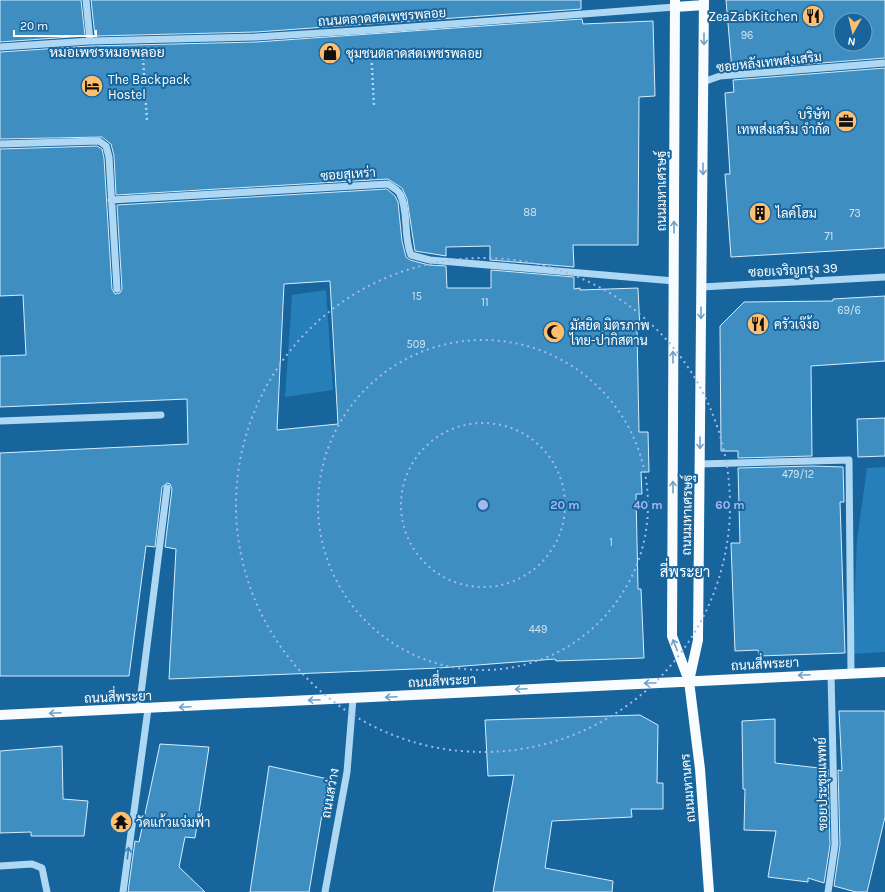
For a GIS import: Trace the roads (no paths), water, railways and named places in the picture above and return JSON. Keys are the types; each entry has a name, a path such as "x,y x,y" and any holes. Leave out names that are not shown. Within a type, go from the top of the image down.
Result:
{"main road":[{"path":"675,3 704,3"},
{"name":"ถนนมหาเศรษฐ์","path":"675,3 672,636 689,681"},
{"name":"ถนนมหาเศรษฐ์","path":"689,681 698,640 704,3"},
{"name":"ถนนสี่พระยา","path":"0,715 885,672"},
{"name":"ถนนมหานคร","path":"689,681 700,769 709,892"}],"street":[{"path":"86,0 90,41"},
{"name":"ถนนตลาดสดเพชรพลอย","path":"0,47 90,41 256,37 371,30 675,3"},
{"name":"ซอยหลังเทพส่งเสริม","path":"703,82 720,76 885,63"},
{"path":"0,144 99,141 106,146 109,157 117,289"},
{"name":"ซอยสุเหร่า","path":"111,200 388,184 400,192 403,202 406,245 411,255 430,260 674,281"},
{"name":"ซอยเจริญกรุง 39","path":"702,287 885,277"},
{"path":"0,420 161,415"},
{"path":"700,464 849,460 851,673"},
{"path":"123,892 167,488"},
{"name":"ซอยประชุมแพทย์","path":"828,892 835,845 831,674"},
{"name":"ถนนสว่าง","path":"325,892 347,772 353,698"},
{"path":"0,866 32,864 42,868 47,892"}],"place":[{"name":"ZeaZabKitchen","path":"813,16"},
{"name":"ชุมชนตลาดสดเพชรพลอย","path":"330,53"},
{"name":"The Backpack Hostel","path":"92,86"},
{"name":"บริษัท เทพส่งเสริม จำกัด","path":"846,121"},
{"name":"ไลค์โฮม","path":"760,213"},
{"name":"ครัวเจ๊ง้อ","path":"758,324"},
{"name":"มัสยิด มิตรภาพ ไทย-ปากิสตาน","path":"554,332"},
{"name":"วัดแก้วแจ่มฟ้า","path":"121,822"}],"district":[{"name":"หมอเพชรหมอพลอย","path":"107,52"},
{"name":"สี่พระยา","path":"685,572"}]}
